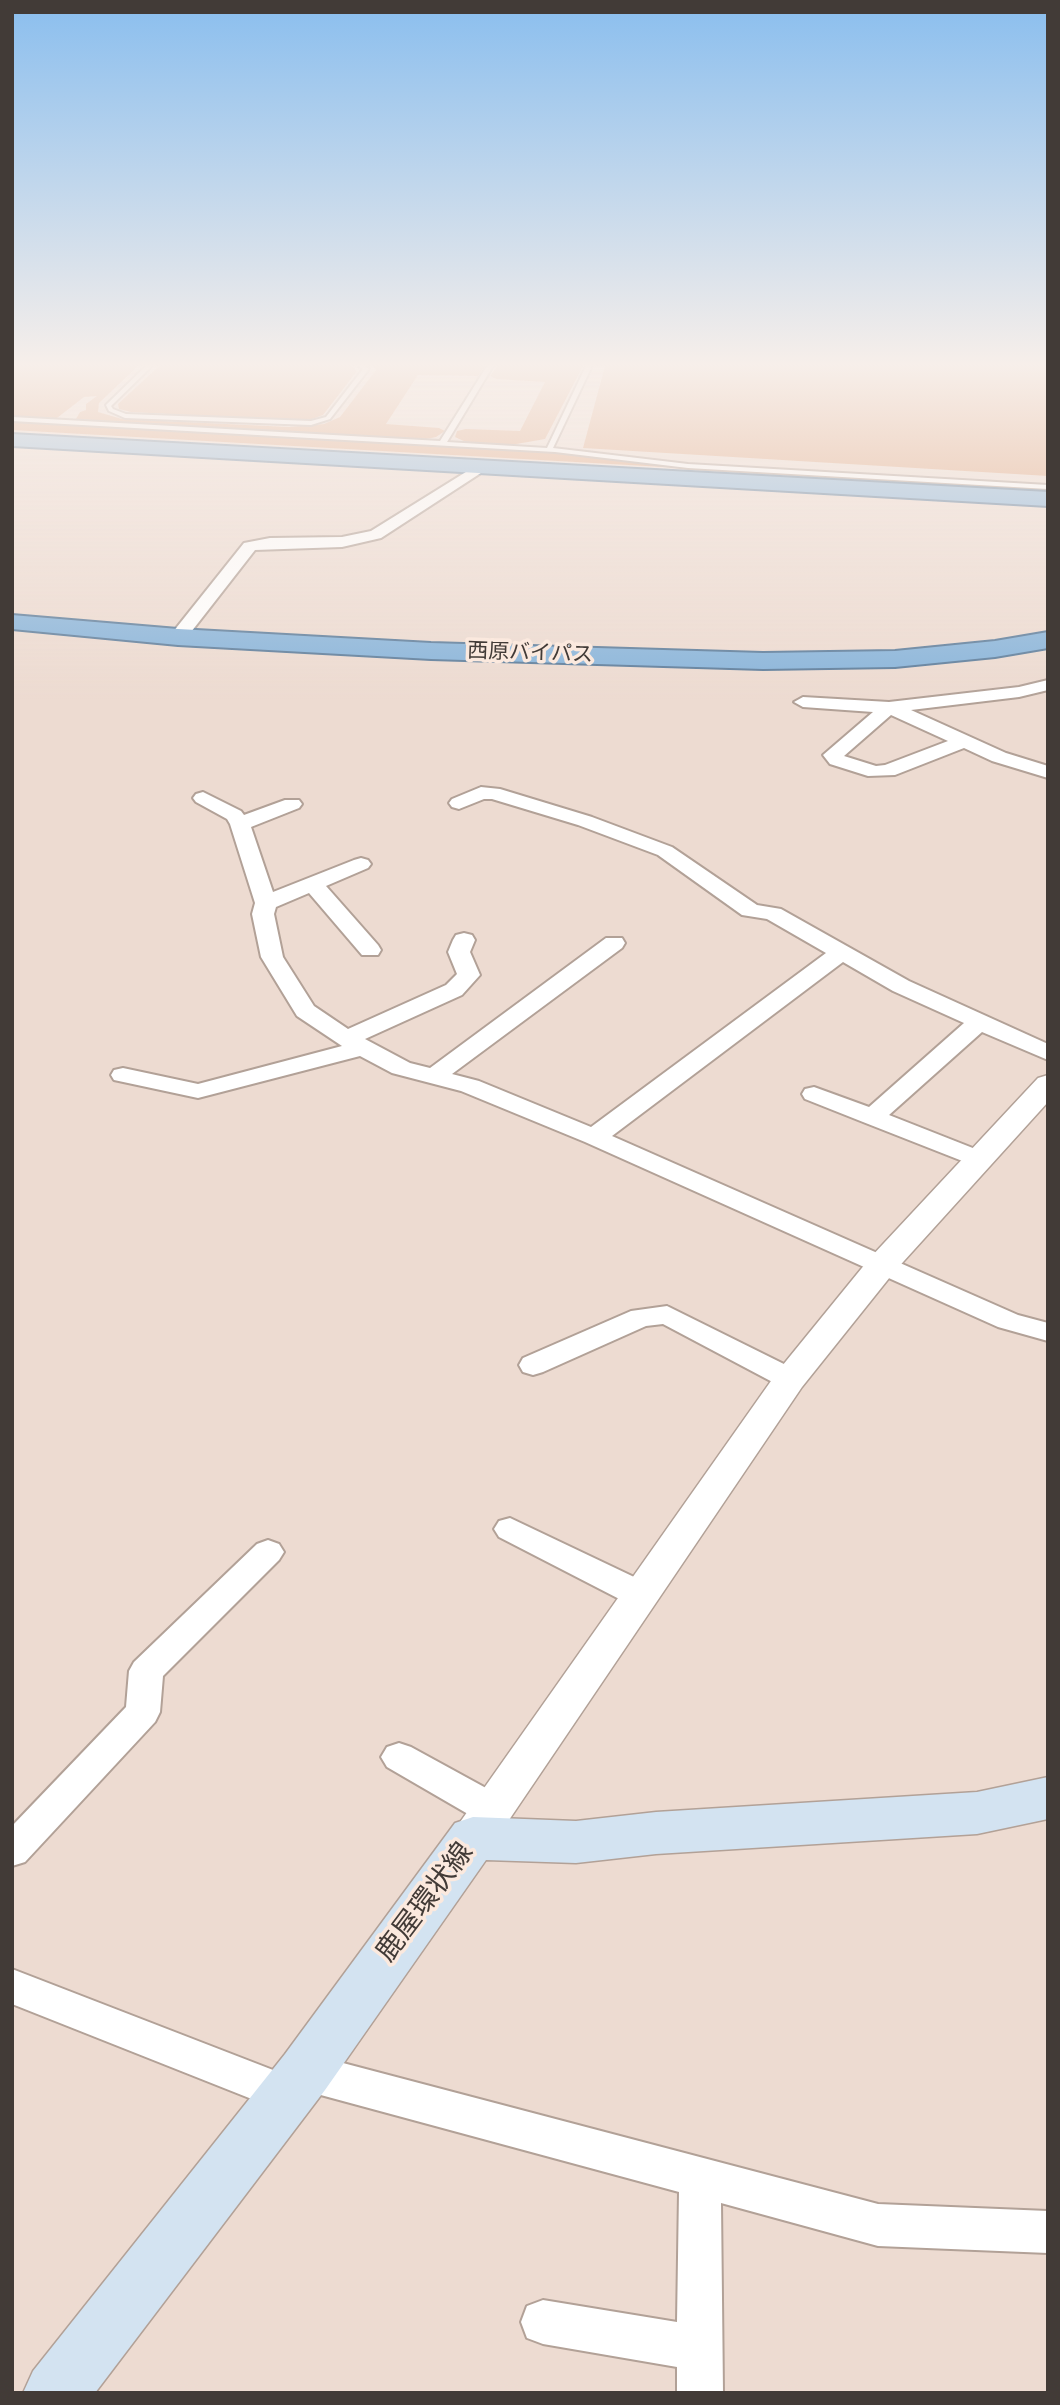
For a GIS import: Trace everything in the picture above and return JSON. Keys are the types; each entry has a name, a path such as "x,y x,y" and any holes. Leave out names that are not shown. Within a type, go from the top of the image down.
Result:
{"highway":[{"path":"692,478 1048,499"},
{"name":"西原バイパス","path":"12,622 178,637 513,654 762,661 895,659 1048,640"}],"main road":[{"name":"鹿屋環状線","path":"68,2388 296,2083 483,1824 576,1842 656,1833 977,1813 1048,1798"}],"street":[{"path":"178,637 250,546 270,543 342,542 376,534 463,478"},
{"path":"803,702 889,707 1019,692 1048,685"},
{"path":"889,707 999,757 1048,772"},
{"path":"889,707 833,755 837,761 875,772 888,771 964,741"},
{"path":"459,803 481,793 493,793 585,821 665,851 750,910 773,914 901,986 1048,1053"},
{"path":"203,798 234,815 240,824 266,903 263,914 272,957 305,1011 354,1044 401,1068 470,1086 594,1137 1008,1321 1048,1332"},
{"path":"240,824 292,804"},
{"path":"266,903 361,864"},
{"path":"313,884 370,950"},
{"path":"123,1074 198,1091 354,1044 454,990 469,975 459,952 464,940"},
{"path":"433,1077 614,943"},
{"path":"594,1137 841,953"},
{"path":"872,1117 979,1022"},
{"path":"399,1757 483,1824 790,1378 882,1265 1048,1084"},
{"path":"814,1094 979,1159"},
{"path":"533,1365 641,1317 667,1315 790,1378"},
{"path":"510,1528 641,1595"},
{"path":"12,1851 143,1712 146,1671 268,1552"},
{"path":"12,1986 296,2083 701,2177 878,2225 1048,2232"},
{"path":"700,2393 698,2250 701,2177"},
{"path":"543,2322 699,2347"}],"lane":[{"path":"898,478 1048,487"}]}
